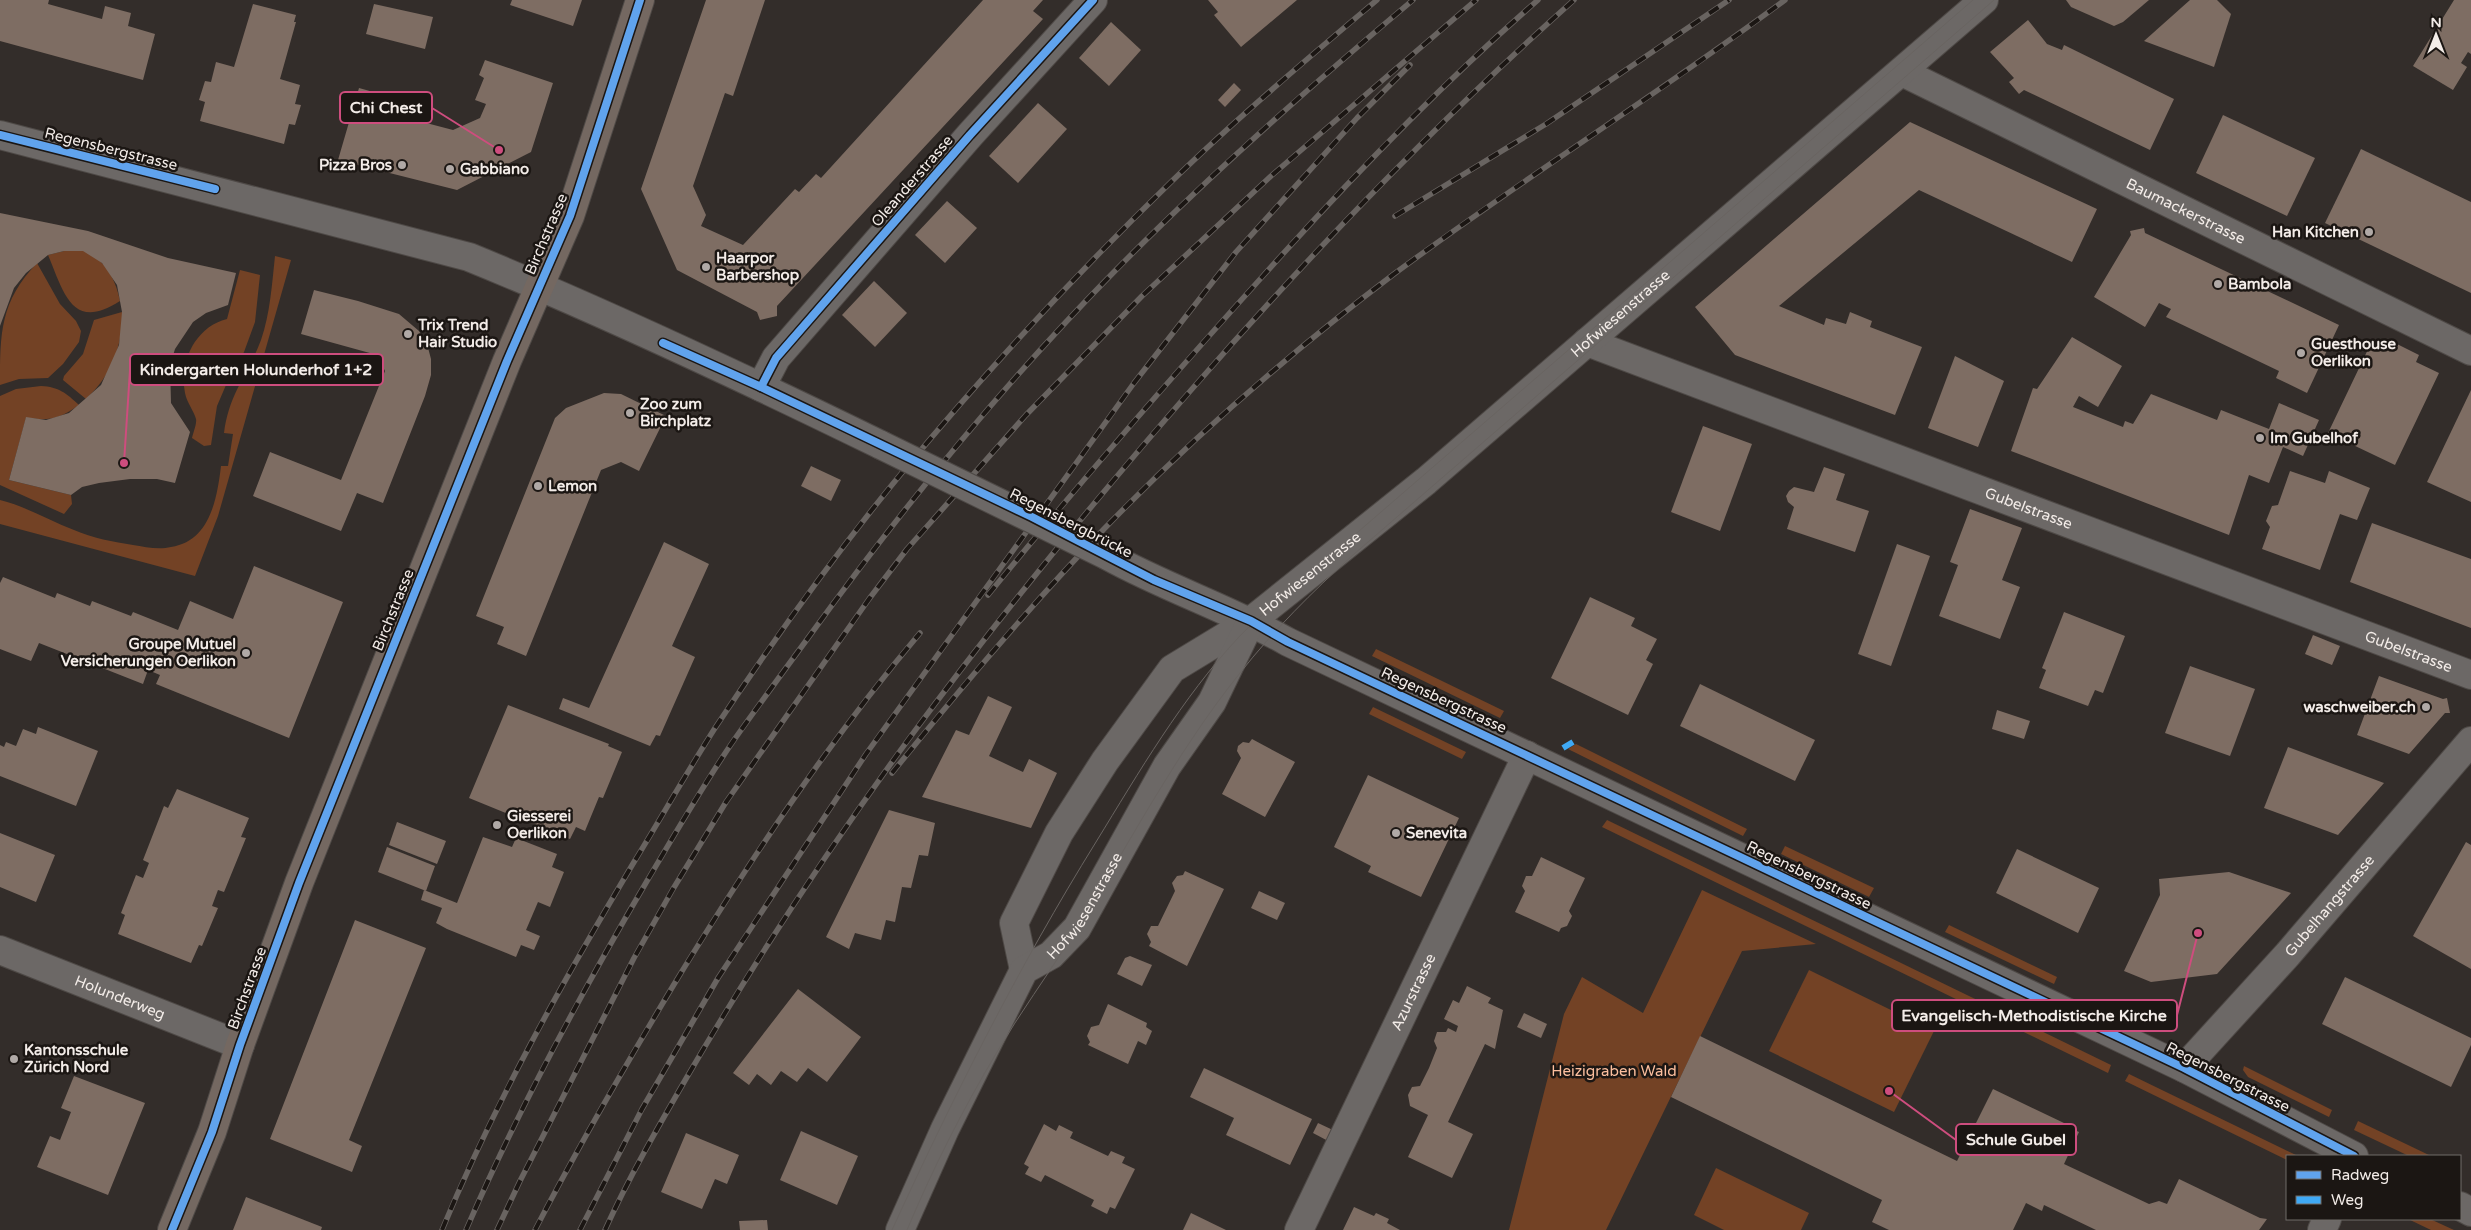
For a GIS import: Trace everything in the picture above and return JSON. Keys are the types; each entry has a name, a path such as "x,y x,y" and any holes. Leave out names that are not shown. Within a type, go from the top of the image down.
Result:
{"main road":[{"name":"Birchstrasse","path":"172,1230 212,1132 240,1045 299,883 539,285 570,216 640,0"}],"street":[{"name":"Oleanderstrasse","path":"761,387 782,350 970,135 1093,0"},
{"name":"Hofwiesenstrasse","path":"1251,621 1212,702 1167,766 1077,928 1051,956 1024,970 1014,923 1059,833 1105,762 1172,669 1251,621 1426,481 1984,0"},
{"name":"Baumackerstrasse","path":"1902,72 2471,351"},
{"name":"Regensbergstrasse","path":"0,135 469,257 539,285 761,387 881,445"},
{"name":"Gubelstrasse","path":"1587,342 2471,675"},
{"name":"Regensbergbrücke","path":"881,445 1173,589 1251,621"},
{"name":"Regensbergstrasse","path":"1251,621 1288,642 2184,1068 2352,1155"},
{"name":"Gubelhangstrasse","path":"2184,1068 2288,954 2471,741"},
{"name":"Azurstrasse","path":"1299,1230 1527,755"},
{"name":"Holunderweg","path":"0,950 240,1045"},
{"path":"900,1230 945,1129 1024,970"}],"green space":[{"path":"82,250 98,259 104,265 116,285 120,301 104,309 91,312 80,310 72,304 59,283 48,255 64,251"},
{"path":"275,256 291,260 218,516 195,576 0,524 0,500 19,506 81,533 118,543 162,548 184,543 195,536 203,527 214,505 221,466 228,466 233,434 224,433 226,419 234,395 261,340 267,320"},
{"path":"37,263 60,304 76,321 81,331 79,342 63,364 48,378 19,379 0,385 2,334 9,305 25,277"},
{"path":"240,270 260,275 255,322 244,352 232,371 217,406 211,445 204,446 192,438 196,419 185,393 184,381 187,358 198,338 206,330 216,323 227,319"},
{"path":"122,312 120,337 114,360 95,390 86,399 63,380 64,376 83,354 94,320"},
{"path":"41,386 62,391 79,405 54,418 26,418 9,480 71,495 72,504 64,514 0,485 0,396 16,389"},
{"path":"1376,649 1504,711 1500,718 1372,656"},
{"path":"1373,707 1466,752 1462,759 1369,714"},
{"path":"1576,744 1747,829 1743,836 1568,749"},
{"path":"1607,820 2111,1065 2108,1073 1602,827"},
{"path":"1785,846 1874,888 1869,897 1781,854"},
{"name":"Heizigraben Wald","path":"1702,890 1816,944 1742,951 1606,1230 1509,1230 1564,1014 1582,977 1643,1013"},
{"path":"1949,925 2057,977 2054,984 1945,932"},
{"path":"1809,970 1934,1031 1894,1112 1769,1051"},
{"path":"2244,1066 2332,1110 2329,1117 2248,1077 2243,1070"},
{"path":"2129,1074 2296,1155 2286,1155 2286,1160 2125,1081"},
{"path":"2358,1121 2429,1155 2407,1155 2354,1130"},
{"path":"1716,1168 1809,1213 1801,1230 1724,1230 1694,1215"},
{"path":"2410,1220 2432,1220 2454,1230 2431,1230"}],"building":[{"path":"0,0 49,0 48,4 102,19 105,6 131,13 128,26 155,34 143,80 0,41"},
{"path":"512,0 582,0 573,26 510,5"},
{"path":"706,0 765,0 733,96 725,93 693,186 706,215 701,226 743,245 795,189 799,192 816,174 821,178 983,0 1043,0 1033,11 1043,19 777,306 777,316 760,320 757,312 677,270 641,189"},
{"path":"1208,0 1297,0 1241,47 1214,15 1218,12"},
{"path":"2066,0 2149,0 2123,22 2114,26 2071,7"},
{"path":"2190,0 2217,0 2231,14 2214,67 2144,41"},
{"path":"2454,0 2471,0 2471,54 2468,52 2461,63 2467,67 2453,90 2413,66"},
{"path":"253,4 296,15 294,22 296,22 280,79 300,85 295,104 301,105 295,125 289,124 284,144 200,121 205,102 199,100 205,81 211,82 216,62 234,67"},
{"path":"374,4 433,17 425,49 366,34"},
{"path":"2028,20 2047,44 2062,50 2064,45 2174,99 2150,150 2024,90 2019,94 2009,82 2014,78 1990,52"},
{"path":"1111,22 1141,50 1109,86 1079,58"},
{"path":"485,60 553,83 531,152 457,190 338,160 359,88 384,95 382,102 394,105 392,114 453,130 480,118 486,104 475,100 484,78 479,75"},
{"path":"1234,83 1241,90 1225,107 1218,100"},
{"path":"1038,103 1067,129 1018,183 989,156"},
{"path":"2223,115 2315,158 2287,216 2196,173"},
{"path":"1910,122 2097,209 2072,262 1919,190 1779,306 1824,325 1826,318 1846,324 1850,312 1872,321 1870,327 1922,347 1895,415 1735,355 1695,307"},
{"path":"2361,149 2471,202 2471,293 2325,223"},
{"path":"947,201 977,228 945,263 915,235"},
{"path":"0,213 88,231 168,258 236,273 228,305 206,313 193,322 175,349 170,365 171,403 190,432 175,483 157,479 130,479 82,487 71,495 9,480 26,417 46,420 69,413 101,385 119,345 122,312 117,285 102,263 83,251 64,251 48,255 26,273 14,288 0,326"},
{"path":"2144,228 2145,233 2339,325 2307,393 2276,378 2279,371 2166,317 2171,309 2159,303 2145,327 2094,297 2131,235 2130,231"},
{"path":"874,281 907,313 875,347 842,315"},
{"path":"314,290 399,314 419,331 427,344 431,359 431,375 425,396 383,503 357,493 341,531 253,496 270,452 341,480 385,371 377,355 301,334"},
{"path":"2072,337 2122,366 2098,407 2079,396 2073,407 2123,427 2125,421 2133,424 2151,394 2217,420 2221,410 2269,429 2279,403 2319,420 2303,456 2283,447 2269,483 2249,475 2229,535 2011,451 2033,388 2037,389"},
{"path":"2372,341 2393,351 2397,344 2419,355 2416,362 2439,373 2395,465 2328,433"},
{"path":"1955,356 2004,381 1978,447 1928,428"},
{"path":"2471,390 2471,502 2427,482"},
{"path":"604,393 621,394 666,416 639,471 621,462 601,470 526,656 497,644 504,627 476,616 555,418 566,408"},
{"path":"1703,426 1752,444 1720,531 1671,512"},
{"path":"811,466 841,480 831,501 801,486"},
{"path":"1824,467 1845,474 1836,500 1869,511 1855,552 1787,529 1794,507 1788,502 1786,496 1794,487 1814,492"},
{"path":"2290,471 2325,483 2329,471 2370,488 2357,520 2340,514 2320,570 2262,549 2270,527 2266,521 2272,506 2278,505"},
{"path":"1970,509 2022,528 2002,580 2020,587 2000,639 1939,616 1958,565 1950,562"},
{"path":"2372,523 2471,559 2471,628 2350,582"},
{"path":"664,542 709,564 672,646 695,657 660,736 656,735 650,746 559,709 563,698 589,708"},
{"path":"1897,544 1930,556 1891,666 1858,654"},
{"name":"Groupe Mutuel Versicherungen Oerlikon","path":"254,566 343,602 289,738 156,684 160,675 148,670 143,684 39,643 31,661 0,649 0,583 3,577 55,598 57,593 90,606 92,601 131,616 133,612 178,630 190,601 233,619"},
{"path":"1590,597 1635,618 1631,626 1657,639 1646,660 1653,664 1628,715 1551,678"},
{"path":"2064,612 2125,636 2103,693 2095,690 2088,706 2039,688 2046,670 2042,668"},
{"path":"2313,635 2340,646 2332,665 2305,654"},
{"path":"2190,666 2255,689 2230,756 2165,733"},
{"path":"2379,676 2443,699 2447,698 2450,713 2445,713 2409,754 2357,735"},
{"path":"1700,684 1815,740 1795,781 1680,726"},
{"path":"988,696 1012,707 989,756 1023,772 1029,759 1057,773 1031,828 922,797 956,730 969,735"},
{"path":"508,705 609,744 608,746 622,752 603,798 599,797 585,831 576,827 570,839 469,798"},
{"path":"1997,710 2030,721 2024,739 1992,729"},
{"path":"38,727 98,751 76,806 0,776 0,745 4,747 6,742 16,746 23,729 36,734"},
{"path":"1252,739 1295,762 1265,817 1222,794 1241,758 1237,751 1238,746 1243,742 1249,743"},
{"path":"2288,747 2384,783 2338,835 2264,808"},
{"name":"Senevita","path":"1368,775 1459,818 1421,897 1368,872 1371,866 1334,847"},
{"path":"177,789 249,818 241,837 246,838 224,892 218,890 212,906 218,908 202,946 199,945 191,963 118,934 125,915 121,913 136,875 143,878 149,863 143,860 164,806 168,808"},
{"path":"889,810 935,823 928,856 919,855 911,888 902,887 895,922 886,920 881,940 855,933 849,949 826,937"},
{"path":"397,822 446,841 437,864 389,845"},
{"path":"0,833 55,855 36,902 0,887"},
{"path":"483,837 512,847 516,838 557,854 552,867 564,872 550,907 538,902 526,930 540,936 534,950 521,945 516,957 436,923 442,908 421,900 424,890 457,903"},
{"path":"2466,842 2471,845 2471,969 2413,936"},
{"path":"387,847 435,866 426,891 378,872"},
{"path":"2017,849 2099,888 2078,933 1996,893"},
{"path":"1541,857 1585,878 1569,911 1572,916 1567,926 1561,928 1559,932 1515,912 1525,891 1522,886 1526,876 1532,876"},
{"path":"1185,871 1224,889 1187,966 1149,946 1151,942 1147,934 1151,926 1158,926 1175,891 1172,883 1177,876 1183,875"},
{"path":"2229,872 2291,893 2217,974 2151,982 2124,971 2160,895 2159,879"},
{"path":"1259,891 1285,903 1277,920 1251,908"},
{"path":"355,920 426,948 349,1140 362,1146 352,1172 270,1139"},
{"path":"1130,956 1152,965 1142,986 1117,974 1125,958"},
{"path":"2345,977 2471,1038 2471,1045 2451,1087 2322,1024"},
{"path":"1467,986 1491,998 1488,1003 1503,1010 1495,1049 1485,1044 1448,1122 1473,1134 1452,1178 1408,1157 1428,1115 1410,1106 1408,1095 1412,1087 1420,1086 1429,1068 1437,1048 1434,1041 1437,1032 1446,1032 1448,1028 1456,1032 1458,1026 1444,1019 1453,1000 1459,1003"},
{"path":"798,989 861,1037 827,1082 808,1068 797,1082 781,1071 771,1085 757,1074 749,1085 733,1073"},
{"path":"1108,1004 1147,1023 1146,1027 1152,1031 1146,1045 1138,1041 1128,1064 1088,1045 1090,1042 1087,1036 1091,1027 1099,1025"},
{"path":"1524,1013 1547,1024 1541,1038 1517,1027"},
{"path":"1700,1036 1957,1161 1993,1089 2079,1132 2064,1164 2149,1204 2159,1201 2167,1204 2179,1179 2260,1218 2267,1219 2259,1230 2096,1230 2044,1205 2042,1211 2026,1203 2013,1230 1889,1230 1872,1222 1882,1200 1671,1097"},
{"path":"1204,1068 1312,1119 1290,1165 1226,1135 1234,1118 1190,1097"},
{"path":"74,1076 145,1103 108,1195 37,1167 50,1136 60,1140 71,1112 61,1108"},
{"path":"1318,1123 1335,1131 1330,1142 1313,1133"},
{"path":"1044,1124 1056,1131 1059,1125 1073,1132 1070,1138 1108,1156 1111,1151 1125,1157 1122,1163 1135,1169 1115,1209 1110,1207 1107,1214 1091,1206 1094,1200 1045,1175 1041,1182 1025,1174 1029,1167 1024,1164"},
{"path":"801,1131 858,1156 837,1205 780,1180"},
{"path":"686,1133 739,1155 727,1184 715,1179 702,1209 661,1192"},
{"path":"246,1197 322,1227 321,1230 233,1230"},
{"path":"1354,1207 1374,1216 1376,1213 1389,1219 1387,1223 1400,1230 1343,1230"},
{"path":"1191,1213 1226,1230 1183,1230"},
{"path":"767,1220 768,1230 740,1230 739,1221"}],"tram line":[{"path":"892,1230 963,1081 1040,936 1162,736 1198,685 1238,638 1264,613 1973,0"},
{"path":"907,1230 949,1139 1006,1037 1071,938 1151,803 1193,737 1216,704 1266,642 1308,597 1353,555 1994,0"}],"railway":[{"path":"442,1230 484,1135 507,1089 556,997 608,907 715,728 783,629 831,564 905,469 969,395 1034,322 1102,251 1221,135 1377,0"},
{"path":"466,1230 551,1052 622,923 689,810 743,727 915,497 1029,362 1146,240 1258,134 1413,0"},
{"path":"497,1230 520,1181 634,958 673,889 726,802 869,599 907,549 1026,415 1142,296 1271,176 1476,0"},
{"path":"988,595 1157,395 1328,205 1430,100 1538,0"},
{"path":"605,1230 634,1171 687,1077 793,905 908,740 1011,605 1155,432 1283,287 1425,140 1574,0"},
{"path":"1395,216 1546,124 1729,0"},
{"path":"892,773 995,649 1075,559 1137,495 1244,396 1394,274 1491,204 1688,70 1785,0"},
{"path":"580,1230 642,1109 718,978 866,754 1134,383 1236,252 1357,118 1410,65"},
{"path":"535,1230 620,1076 730,894 790,805 853,717 920,633"}],"marked path":[{"path":"1563,748 1573,742"}],"cycle path":[{"path":"172,1230 212,1132 240,1045 299,883 507,361 570,216 640,0"},
{"path":"761,387 776,358 970,135 1093,0"},
{"path":"0,135 215,189"},
{"path":"663,343 761,387 1032,517 1154,580 1251,621 1288,642 2184,1068 2352,1155"}],"place":[{"name":"Chi Chest","path":"499,150"},
{"name":"Pizza Bros","path":"402,165"},
{"name":"Gabbiano","path":"450,169"},
{"name":"Han Kitchen","path":"2369,232"},
{"name":"Haarpor Barbershop","path":"706,267"},
{"name":"Bambola","path":"2218,284"},
{"name":"Trix Trend Hair Studio","path":"408,334"},
{"name":"Guesthouse Oerlikon","path":"2301,353"},
{"name":"Zoo zum Birchplatz","path":"630,413"},
{"name":"Im Gubelhof","path":"2260,438"},
{"name":"Kindergarten Holunderhof 1+2","path":"124,463"},
{"name":"Lemon","path":"538,486"},
{"name":"Groupe Mutuel Versicherungen Oerlikon","path":"246,653"},
{"name":"waschweiber.ch","path":"2426,707"},
{"name":"Giesserei Oerlikon","path":"497,825"},
{"name":"Senevita","path":"1396,833"},
{"name":"Evangelisch-Methodistische Kirche","path":"2198,933"},
{"name":"Kantonsschule Zürich Nord","path":"14,1059"},
{"name":"Schule Gubel","path":"1889,1091"}]}
